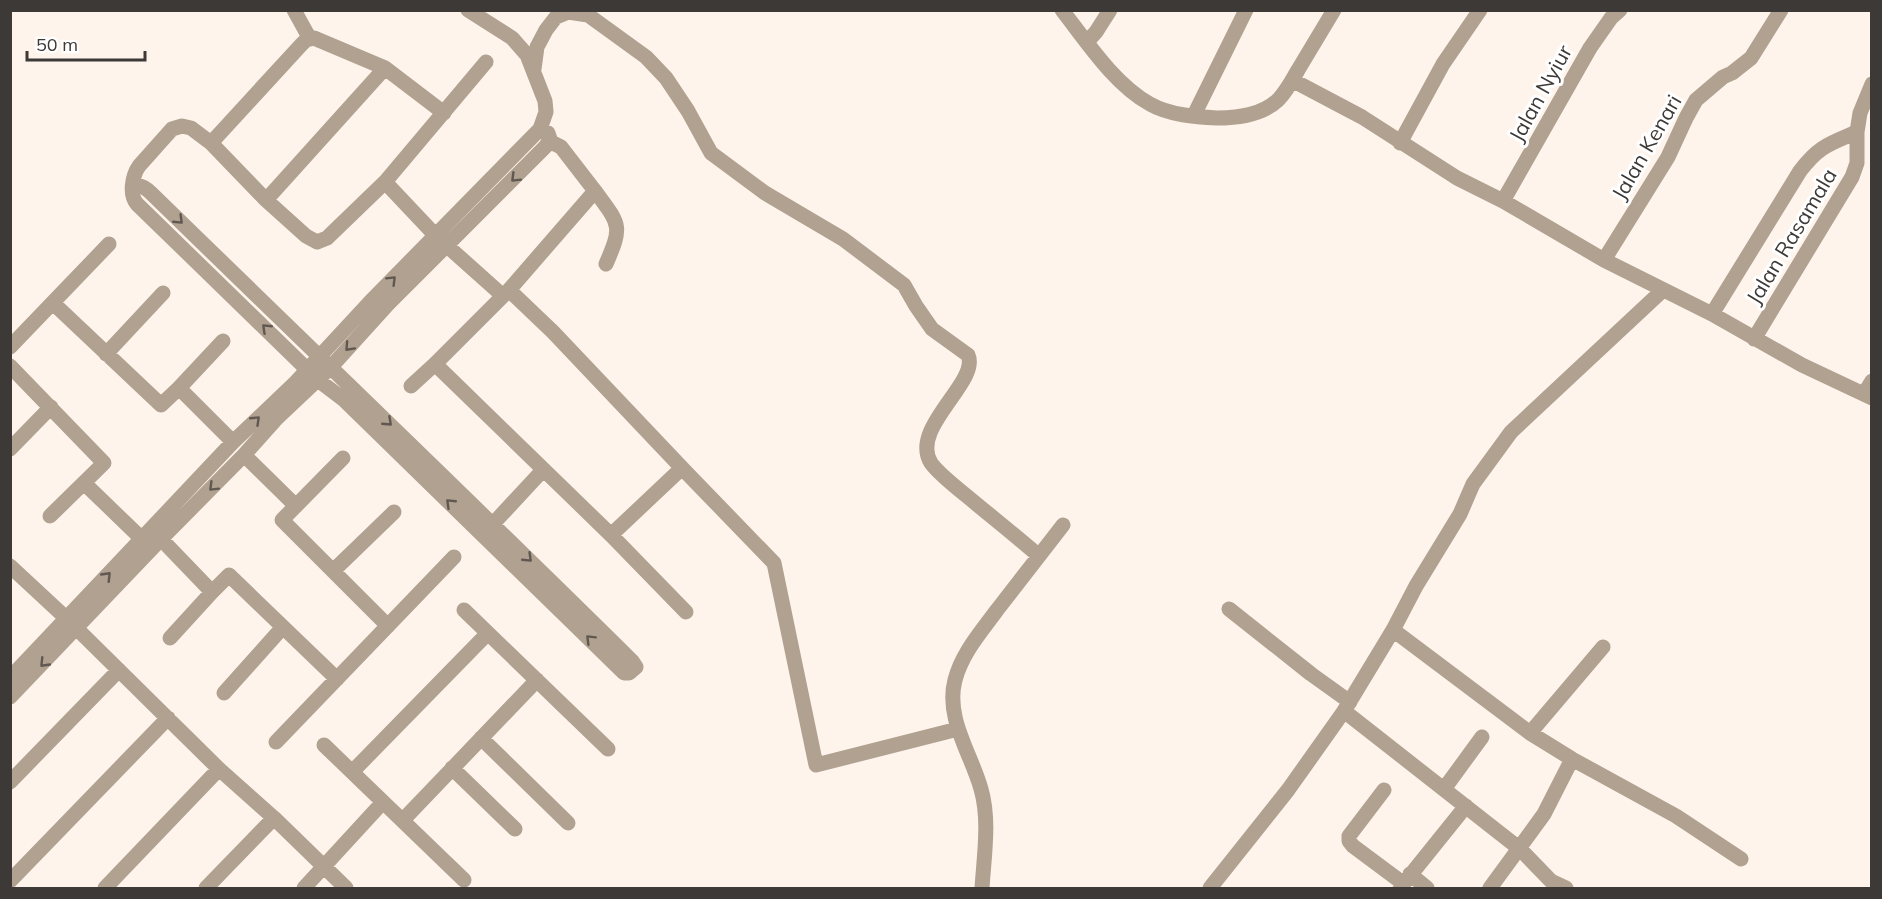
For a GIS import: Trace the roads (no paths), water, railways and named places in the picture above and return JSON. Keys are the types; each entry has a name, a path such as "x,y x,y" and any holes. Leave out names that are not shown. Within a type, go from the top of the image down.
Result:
{"street":[{"path":"294,10 310,39"},
{"path":"10,697 142,539 233,442 313,374 388,304 441,241 546,146 545,101 534,69 521,47 512,38 468,10"},
{"path":"1062,10 1115,75 1150,105 1173,112 1233,118 1250,114 1277,100 1292,80 1334,10"},
{"path":"1087,42 1110,10"},
{"path":"1194,115 1246,10"},
{"path":"1400,143 1443,64 1480,10"},
{"name":"Jalan Nyiur","path":"1503,201 1590,48 1611,18 1620,10"},
{"name":"Jalan Kenari","path":"1604,260 1668,157 1696,100 1723,77 1751,58 1781,10"},
{"path":"534,69 537,47 556,17 568,12 590,13 646,57 666,78 688,111 711,153 765,193 843,239 904,285 932,329 968,356 970,365 928,435 926,447 931,462 954,485 1039,556"},
{"path":"211,143 301,45 314,38 385,68 444,113"},
{"path":"134,187 137,185 144,187 151,193 325,362 348,394 407,462 564,603 632,661 636,667 629,673 624,673 564,603 492,525 418,450 348,394 313,374 137,204 132,196 135,171 172,129 182,126 191,128 211,143 266,200 306,236 317,242 327,238 385,182 486,62"},
{"path":"266,200 385,68"},
{"path":"1292,80 1362,117 1456,178 1503,201 1604,260 1712,315 1802,365 1869,391"},
{"name":"Jalan Rasamala","path":"1754,339 1852,177 1857,163 1857,132 1860,113 1872,84"},
{"path":"1712,315 1811,156 1824,146 1857,132"},
{"path":"544,135 561,147 613,215 618,230 606,264"},
{"path":"385,182 441,241 553,332 774,562 816,765 958,729"},
{"path":"411,386 506,292 595,191"},
{"path":"10,347 109,244"},
{"path":"1210,888 1288,790 1347,707 1460,514 1473,484 1511,432 1664,290"},
{"path":"106,354 163,293"},
{"path":"53,303 161,405 223,341"},
{"path":"435,364 611,535 686,612"},
{"path":"10,366 104,463 50,516"},
{"path":"10,678 72,624 161,539 244,455 313,374"},
{"path":"179,387 233,442"},
{"path":"10,449 51,408"},
{"path":"407,462 418,450"},
{"path":"244,455 296,506"},
{"path":"343,458 282,520 388,626"},
{"path":"611,535 682,468"},
{"path":"492,525 543,470"},
{"path":"84,483 142,539"},
{"path":"333,571 394,512"},
{"path":"982,888 984,808 981,790 958,729 953,705 955,681 963,657 978,635 1063,525"},
{"path":"161,539 212,592"},
{"path":"276,742 454,557"},
{"path":"10,566 219,769 274,818 346,888"},
{"path":"170,639 230,574 337,679"},
{"path":"1229,609 1311,674 1444,789 1520,849 1551,881 1566,888"},
{"path":"464,610 608,749"},
{"path":"224,693 283,627"},
{"path":"1393,630 1530,733 1572,759 1676,816 1741,859"},
{"path":"352,772 488,633"},
{"path":"1530,733 1603,647"},
{"path":"10,782 119,670"},
{"path":"403,820 537,680"},
{"path":"10,881 168,718"},
{"path":"1444,789 1482,737"},
{"path":"481,738 568,823"},
{"path":"324,745 464,880"},
{"path":"1490,888 1545,814 1572,759"},
{"path":"452,768 514,829"},
{"path":"105,888 219,769"},
{"path":"1384,790 1349,836 1349,841 1405,882 1427,888"},
{"path":"304,888 383,802"},
{"path":"1405,882 1466,806"},
{"path":"206,888 274,818"}]}
